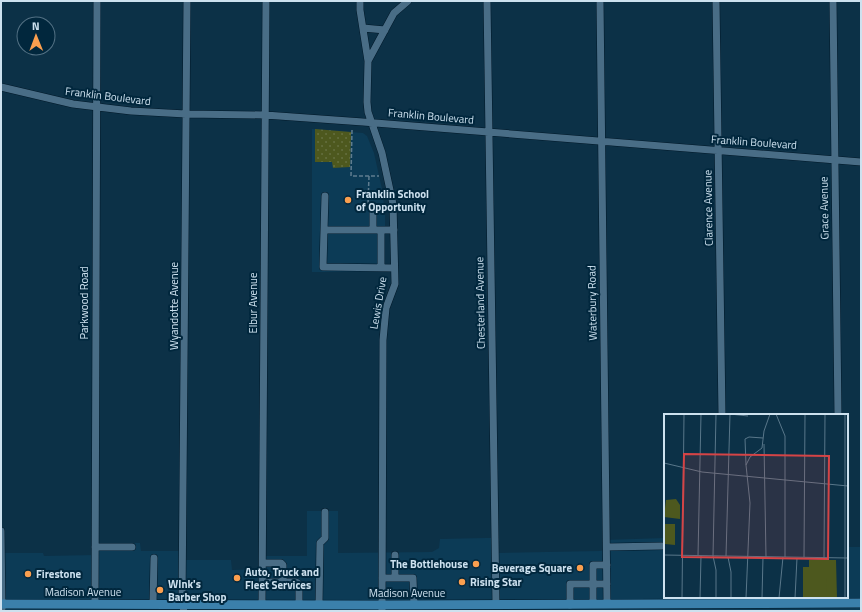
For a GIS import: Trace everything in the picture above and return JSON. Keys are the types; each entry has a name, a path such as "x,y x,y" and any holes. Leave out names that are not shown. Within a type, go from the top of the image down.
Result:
{"main road":[{"name":"Madison Avenue","path":"1,604 95,604 110,608 153,604 183,608 299,605 354,608 382,608 414,605 479,608 496,605 570,604 625,608 680,608 722,604 753,607 784,600 840,600 861,604"}],"street":[{"name":"Parkwood Road","path":"95,604 96,1"},
{"name":"Wyandotte Avenue","path":"183,608 187,1"},
{"name":"Elbur Avenue","path":"266,1 263,582 268,607"},
{"path":"360,1 368,61"},
{"name":"Lewis Drive","path":"382,608 383,340 386,308 395,284 394,204 382,153 371,122 367,102 368,61 394,13 408,1"},
{"name":"Chesterland Avenue","path":"487,1 496,605"},
{"name":"Waterbury Road","path":"600,1 607,547 607,584 600,606"},
{"name":"Clarence Avenue","path":"716,1 722,414"},
{"name":"Grace Avenue","path":"833,1 838,414"},
{"path":"363,28 385,30"},
{"name":"Franklin Boulevard","path":"1,87 52,100 95,107 154,113 265,115 371,122 861,162"},
{"path":"325,196 323,267 394,268"},
{"path":"372,206 373,230"},
{"path":"324,230 394,230"},
{"path":"381,230 381,268"},
{"path":"319,605 320,543 325,538 325,512"},
{"path":"1,531 2,611"},
{"path":"607,547 662,546"},
{"path":"95,547 132,547"},
{"path":"395,555 395,578"},
{"path":"153,604 154,558"},
{"path":"263,564 281,563 283,565 283,582"},
{"path":"600,606 593,584 593,565 607,565"},
{"path":"382,578 414,578 414,605"},
{"path":"263,582 296,582 299,584 299,605"},
{"path":"570,604 570,584 607,584"}],"path":[{"path":"352,130 351,176 381,176"},
{"path":"368,176 372,206 385,205"}],"shaded area":[{"name":"Franklin School of Opportunity","path":"312,129 363,133 367,136 374,153 382,189 385,215 385,272 312,272"},
{"path":"307,511 338,511 338,553 432,552 439,548 440,539 485,538 496,538 497,553 599,551 605,550 604,540 664,538 664,598 848,598 848,547 861,547 861,611 1,611 1,553 43,553 44,556 96,555 96,543 140,543 141,551 185,551 185,560 231,560 232,570 264,569 264,556 307,556"}],"green space":[{"path":"315,129 351,132 350,167 333,168 332,162 315,162"}],"place":[{"name":"Franklin School of Opportunity","path":"348,200"},
{"name":"The Bottlehouse","path":"476,564"},
{"name":"Beverage Square","path":"580,568"},
{"name":"Firestone","path":"28,574"},
{"name":"Auto, Truck and Fleet Services","path":"237,578"},
{"name":"Rising Star","path":"462,582"},
{"name":"WInk's Barber Shop","path":"160,590"}]}
